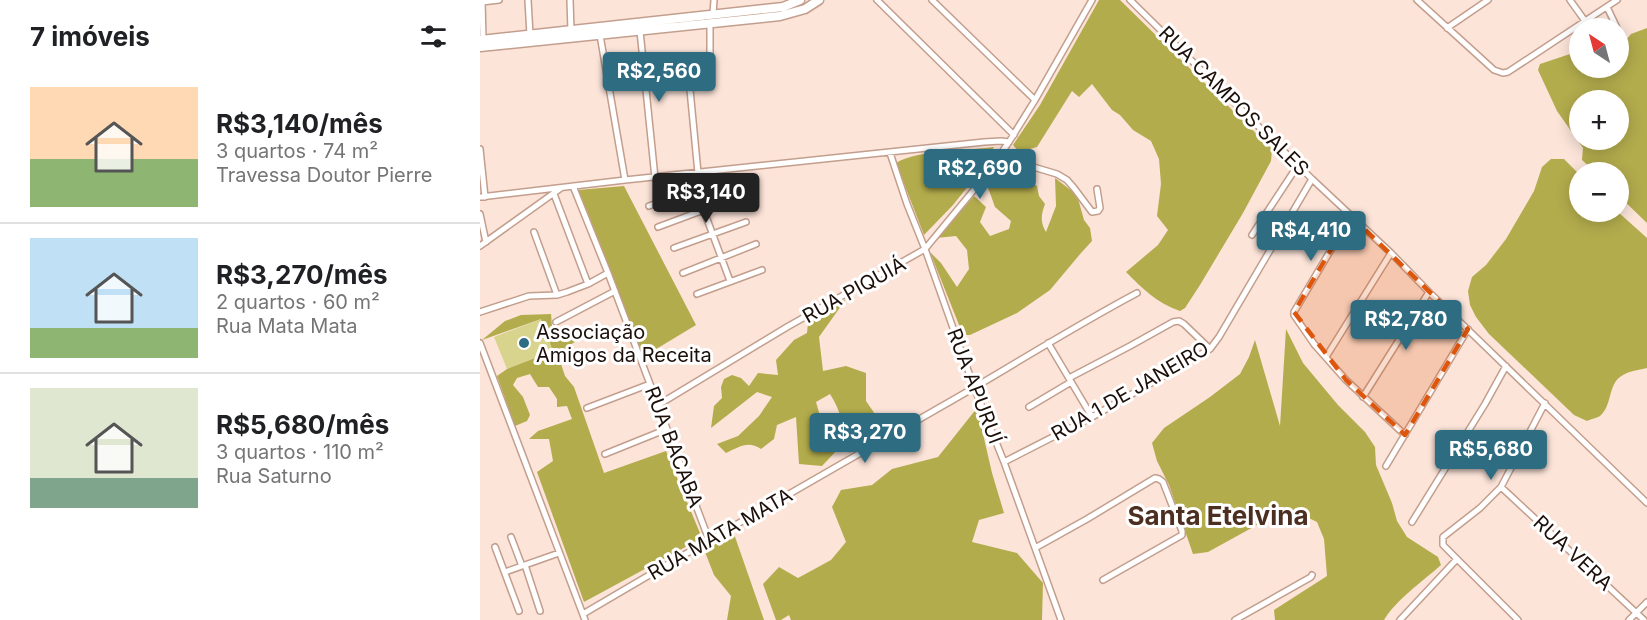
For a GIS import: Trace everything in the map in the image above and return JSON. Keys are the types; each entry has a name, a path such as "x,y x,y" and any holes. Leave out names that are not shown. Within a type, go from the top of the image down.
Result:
{"main road":[{"path":"481,42 783,7 800,0"},
{"path":"481,42 600,35 780,16 805,9 819,0"}],"street":[{"path":"481,42 482,1 499,0"},
{"path":"528,0 530,35"},
{"path":"570,0 571,31"},
{"path":"713,14 714,0"},
{"path":"878,0 1014,135"},
{"path":"932,0 1035,100"},
{"name":"RUA CAMPOS SALES","path":"1130,0 1647,503"},
{"path":"1418,0 1490,67 1500,73 1508,72 1569,32"},
{"path":"1448,28 1488,0"},
{"path":"1570,0 1583,18"},
{"path":"1590,18 1617,0"},
{"name":"RUA PIQUIÁ","path":"658,405 787,327 925,249 1004,151 1090,1"},
{"path":"1607,7 1612,18"},
{"path":"710,23 711,61 691,66 688,69 695,174 704,211 730,281"},
{"path":"640,31 655,178"},
{"path":"600,35 626,180"},
{"path":"480,149 483,197 626,180 1009,142"},
{"path":"1004,151 1020,163 1057,174 1067,180 1092,213 1100,208 1096,189"},
{"name":"RUA APURUÍ","path":"890,153 1061,620"},
{"path":"1252,235 1298,165"},
{"path":"650,206 728,177"},
{"name":"RUA 1 DE JANEIRO","path":"1004,462 1092,417 1210,349 1312,179"},
{"name":"RUA BACABA","path":"573,186 709,540"},
{"path":"480,246 563,187"},
{"path":"554,194 588,284"},
{"path":"658,227 736,198"},
{"path":"480,214 486,242"},
{"path":"1351,216 1294,315 1309,337 1363,398 1405,435"},
{"path":"674,248 746,222"},
{"path":"534,232 557,295"},
{"path":"683,273 756,244"},
{"path":"1326,357 1391,253"},
{"path":"697,294 762,270"},
{"path":"480,312 529,296 557,295 588,284 608,273"},
{"path":"556,322 615,291"},
{"path":"1363,398 1429,292"},
{"name":"RUA MATA MATA","path":"584,617 709,540 1093,316 1137,293"},
{"path":"1029,407 1070,380 1173,322 1179,321 1184,324 1210,349"},
{"path":"1386,466 1468,329"},
{"path":"1048,343 1092,417"},
{"path":"480,344 584,617"},
{"path":"1412,522 1506,366"},
{"path":"587,408 650,384"},
{"path":"1518,620 1443,545 1443,537 1480,508 1501,487 1545,404"},
{"path":"605,454 667,429"},
{"path":"1035,548 1155,478 1160,479 1182,535 1103,580"},
{"name":"RUA VERA","path":"1501,487 1644,620"},
{"path":"512,537 540,611"},
{"path":"495,547 519,610"},
{"path":"505,572 559,553"},
{"path":"1400,620 1457,559"},
{"path":"1235,620 1312,575"},
{"path":"1629,620 1647,602"}],"highlighted area":[{"path":"1351,216 1468,329 1405,435 1346,380 1294,312"}],"shaded area":[{"path":"1099,0 1120,0 1272,149 1271,161 1243,213 1200,285 1185,308 1180,311 1157,300 1126,272 1158,245 1168,230 1157,216 1161,184 1159,159 1151,141 1133,130 1120,115 1112,110 1092,84 1079,97 1072,91 1037,147 1019,152 1013,145 1040,105"},
{"path":"1647,28 1647,223 1629,206 1629,162 1584,162 1582,160 1583,150 1629,150 1629,90 1569,90 1569,128 1557,111 1538,70 1540,64 1569,54 1569,78 1629,78 1629,36"},
{"path":"994,147 973,180 924,235 896,163 917,155"},
{"path":"1004,159 1037,186 1039,196 1045,204 1042,218 1046,232 1056,206 1055,178 1077,195 1084,220 1090,228 1092,241 1050,290 1017,313 970,335 963,335 930,252 941,263 957,287 969,269 967,250 956,236 936,238 974,196 986,207 980,222 990,236 1009,229 1011,221 995,207 986,182"},
{"path":"1551,159 1564,159 1569,164 1569,222 1629,222 1647,238 1647,368 1620,377 1614,385 1604,412 1599,417 1587,421 1574,415 1489,334 1470,305 1468,291 1472,277 1486,265 1506,239 1534,191 1542,167"},
{"path":"624,186 696,325 643,357 578,190"},
{"path":"846,299 819,337 823,371 846,366 866,373 866,401 879,420 881,435 849,453 840,415 830,394 816,402 820,416 835,435 838,449 822,466 799,464 796,417 777,425 774,439 761,449 748,445 726,453 717,444 738,436 759,416 772,397 757,392 711,428 714,406 722,398 721,387 724,379 732,375 741,378 749,386 758,373 778,375 776,360 794,340 807,333 808,323"},
{"path":"551,314 556,337 577,326 581,338 567,347 560,361 565,376 574,387 604,473 666,451 702,538 584,602 537,472 553,461 549,439 529,439 538,431 572,419 567,406 557,407 557,399 549,387 538,387 530,374 517,378 513,385 523,397 530,415 527,421 515,426 497,376 507,369 553,351 541,319 482,340 505,321 521,315"},
{"name":"Associação Amigos da Receita","path":"541,319 555,350 507,369 494,337"},
{"path":"1286,329 1303,363 1338,405 1365,432 1375,447 1376,465 1397,521 1407,537 1438,557 1441,565 1403,598 1384,620 1275,620 1274,610 1327,576 1324,539 1317,522 1288,508 1208,552 1193,554 1169,485 1157,461 1152,443 1164,428 1240,374 1255,340 1280,426"},
{"path":"977,408 1004,513 979,520 972,542 1017,553 1043,583 1042,620 791,620 789,615 776,620 763,584 779,567 798,578 831,560 846,542 832,507 841,490 872,485 892,469 938,457"},
{"path":"733,531 764,620 727,620 731,596 714,575 705,552"}],"place":[{"name":"Associação Amigos da Receita","path":"524,343"}],"district":[{"name":"Santa Etelvina","path":"1218,515"}]}
